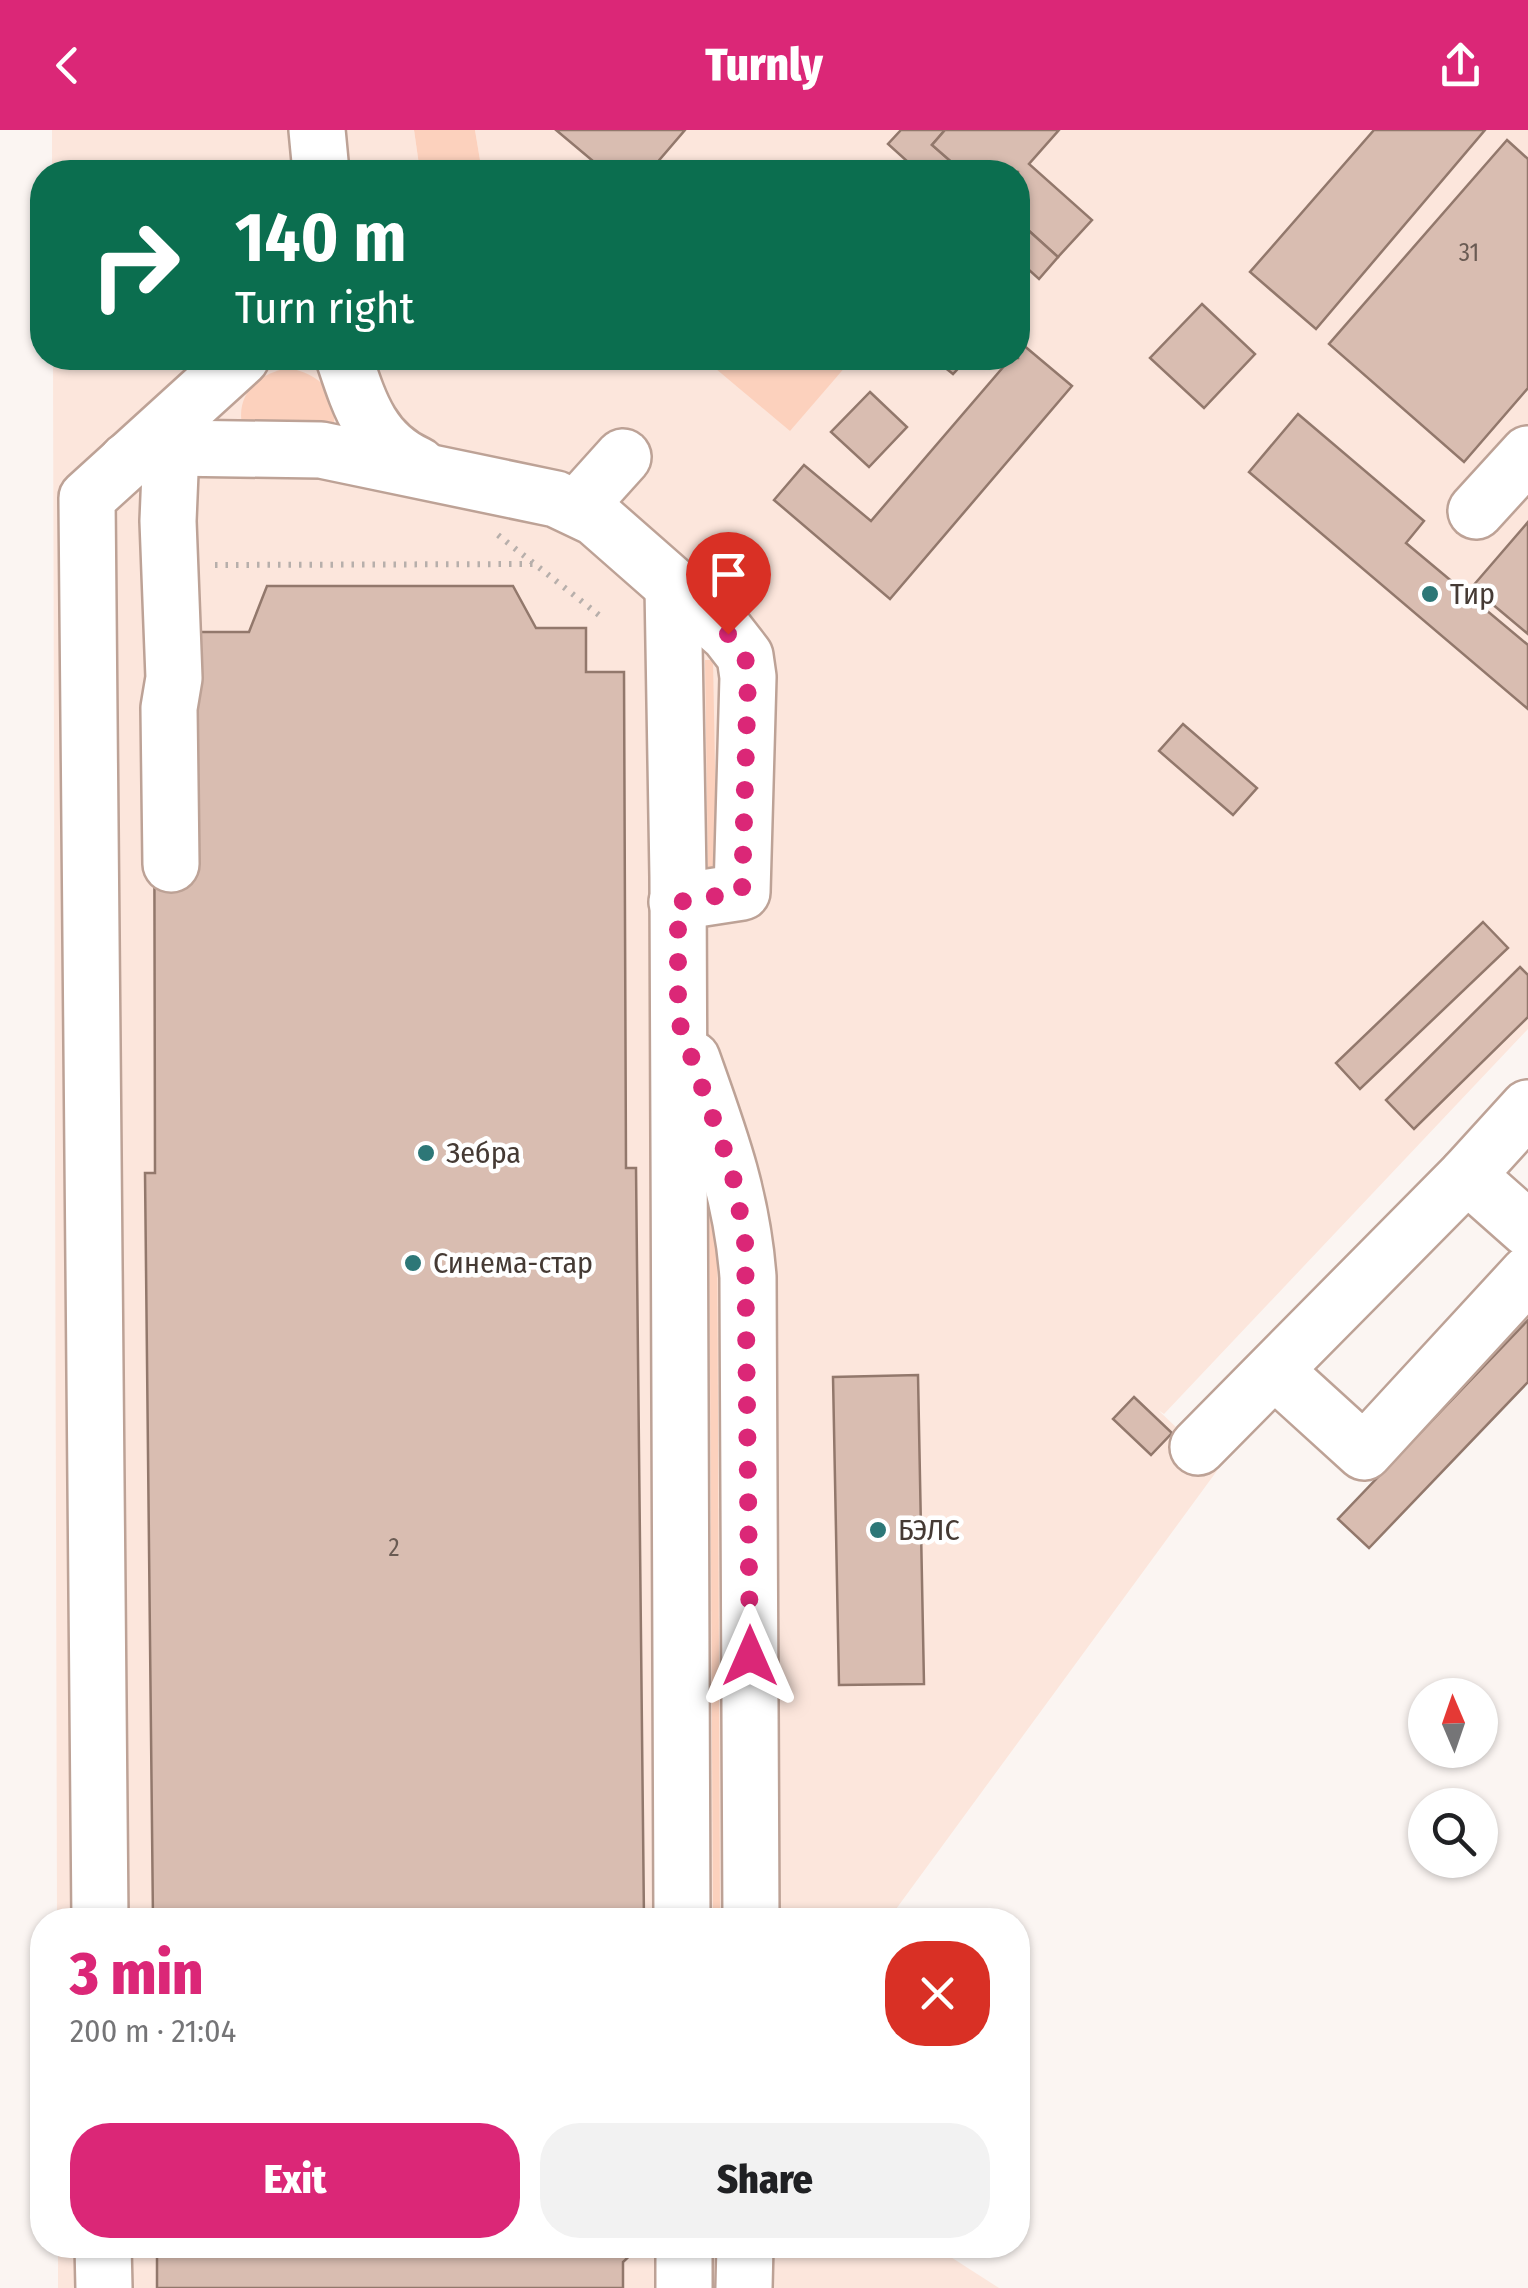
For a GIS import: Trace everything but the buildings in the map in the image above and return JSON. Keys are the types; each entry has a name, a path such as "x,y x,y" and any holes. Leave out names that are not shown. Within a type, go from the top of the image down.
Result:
{"street":[{"path":"317,130 320,160"},
{"path":"100,1908 88,498 149,454 228,370"},
{"path":"227,448 217,408 231,370"},
{"path":"345,376 359,415 346,452"},
{"path":"345,376 365,419 389,448 432,472"},
{"path":"149,454 227,448 346,452 556,499 596,518 728,634 745,656 748,677 742,892 678,902"},
{"path":"149,454 169,565 174,678 169,708 171,864"},
{"path":"1476,511 1528,454"},
{"path":"578,507 623,456"},
{"path":"673,586 682,1908"},
{"path":"678,1019 732,1172 745,1238 751,1908"},
{"path":"1198,1448 1276,1372 1528,1108"},
{"path":"1467,1175 1528,1229"},
{"path":"1276,1372 1364,1452 1528,1274"},
{"path":"104,2258 104,2288"},
{"path":"684,2258 684,2288"},
{"path":"744,2288 745,2258"}],"path":[{"path":"494,532 604,619"},
{"path":"169,565 535,564"}],"shaded area":[{"path":"52,130 414,130 418,160 52,160"},
{"path":"414,130 475,130 480,160 418,160"},
{"path":"475,130 1528,130 1528,1029 1164,1414 1158,1410 1219,1468 897,1908 57,1908 53,370 1030,370 1030,160 480,160"},
{"path":"295,370 310,375 325,387 334,404 333,427 242,425 246,394 259,380 278,371"},
{"path":"717,370 843,370 790,431"},
{"path":"705,660 713,660 717,876 708,876"},
{"path":"717,1174 720,1908 713,1908 709,1175"},
{"path":"58,2258 952,2258 999,2288 58,2288"}],"place":[{"name":"Тир","path":"1430,594"},
{"name":"Зебра","path":"426,1153"},
{"name":"Синема-стар","path":"413,1263"},
{"name":"БЭЛС","path":"878,1530"}],"route":[{"path":"728,634 745,656 748,677 742,892 678,902 678,1019 732,1172 745,1238 750,1656"}]}
